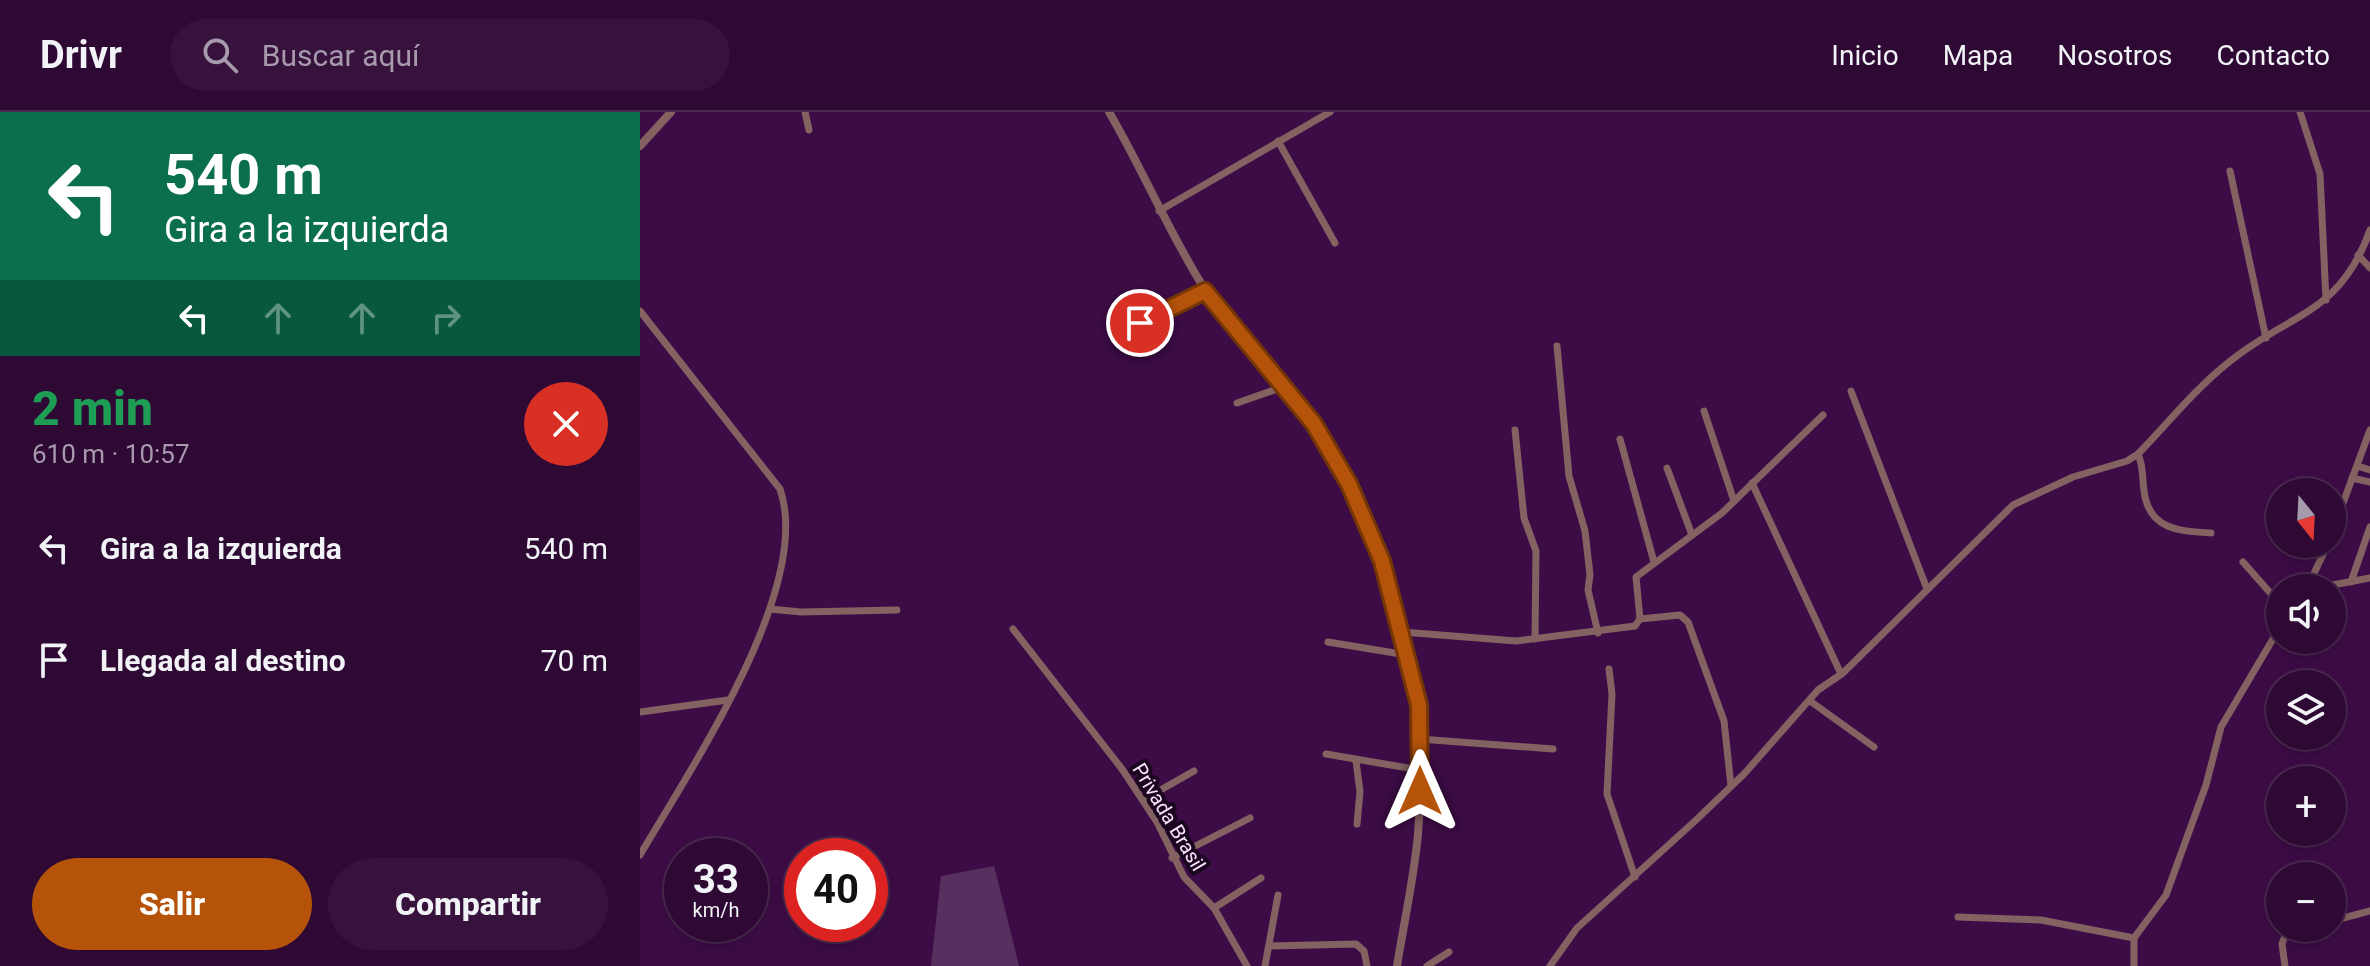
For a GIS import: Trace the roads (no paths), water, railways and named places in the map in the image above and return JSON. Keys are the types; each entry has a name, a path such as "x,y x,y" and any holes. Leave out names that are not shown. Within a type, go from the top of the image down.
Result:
{"street":[{"path":"640,146 671,112"},
{"path":"805,112 809,130"},
{"path":"1109,112 1158,212 1205,291 1314,424 1349,484 1382,561 1419,705 1418,836 1397,966"},
{"path":"1158,212 1330,112"},
{"path":"2300,112 2320,174 2326,300"},
{"path":"1278,141 1335,243"},
{"path":"2230,171 2266,338"},
{"path":"1550,966 1577,928 1731,786 1818,690 1841,674 2013,505 2073,477 2117,465 2138,454 2218,371 2326,300 2341,284 2370,230"},
{"path":"2358,255 2370,268"},
{"path":"1140,323 1205,291"},
{"path":"640,311 780,489 786,536 770,609 707,745 640,855"},
{"path":"1557,346 1569,476 1587,542 1588,590 1598,633"},
{"path":"1237,403 1283,387"},
{"path":"1851,391 1927,589"},
{"path":"1704,411 1734,501"},
{"path":"1402,632 1516,641 1635,626 1640,619 1636,577 1734,501 1823,415"},
{"path":"1515,430 1524,518 1536,551 1535,639"},
{"path":"2346,494 2370,430"},
{"path":"1620,439 1654,562"},
{"path":"2138,454 2148,509 2159,523 2173,531 2211,533"},
{"path":"2357,466 2370,470"},
{"path":"1667,468 1692,535"},
{"path":"2352,478 2370,482"},
{"path":"1752,483 1841,674"},
{"path":"2351,582 2370,527"},
{"path":"2243,562 2266,588"},
{"path":"2346,583 2370,578"},
{"path":"770,609 814,612 897,610"},
{"path":"1640,619 1680,615 1688,622 1724,721 1731,786"},
{"name":"Privada Brasil","path":"1013,629 1143,800 1157,822 1172,858 1184,877 1214,908 1247,966"},
{"path":"1328,642 1407,655"},
{"path":"2134,966 2134,938 2166,895 2206,785 2221,727 2266,651"},
{"path":"1609,669 1612,694 1607,794 1635,877"},
{"path":"640,712 728,700"},
{"path":"1810,701 1874,747"},
{"path":"1419,739 1553,749"},
{"path":"1326,754 1420,770"},
{"path":"1356,761 1360,792 1357,824"},
{"path":"1143,800 1194,771"},
{"path":"1172,858 1250,818"},
{"path":"1214,908 1261,878"},
{"path":"1265,966 1278,895"},
{"path":"2346,917 2370,911"},
{"path":"1958,917 2041,920 2134,938"},
{"path":"2283,942 2285,966"},
{"path":"1269,946 1356,944 1364,951 1367,966"},
{"path":"1427,966 1449,952"}]}
